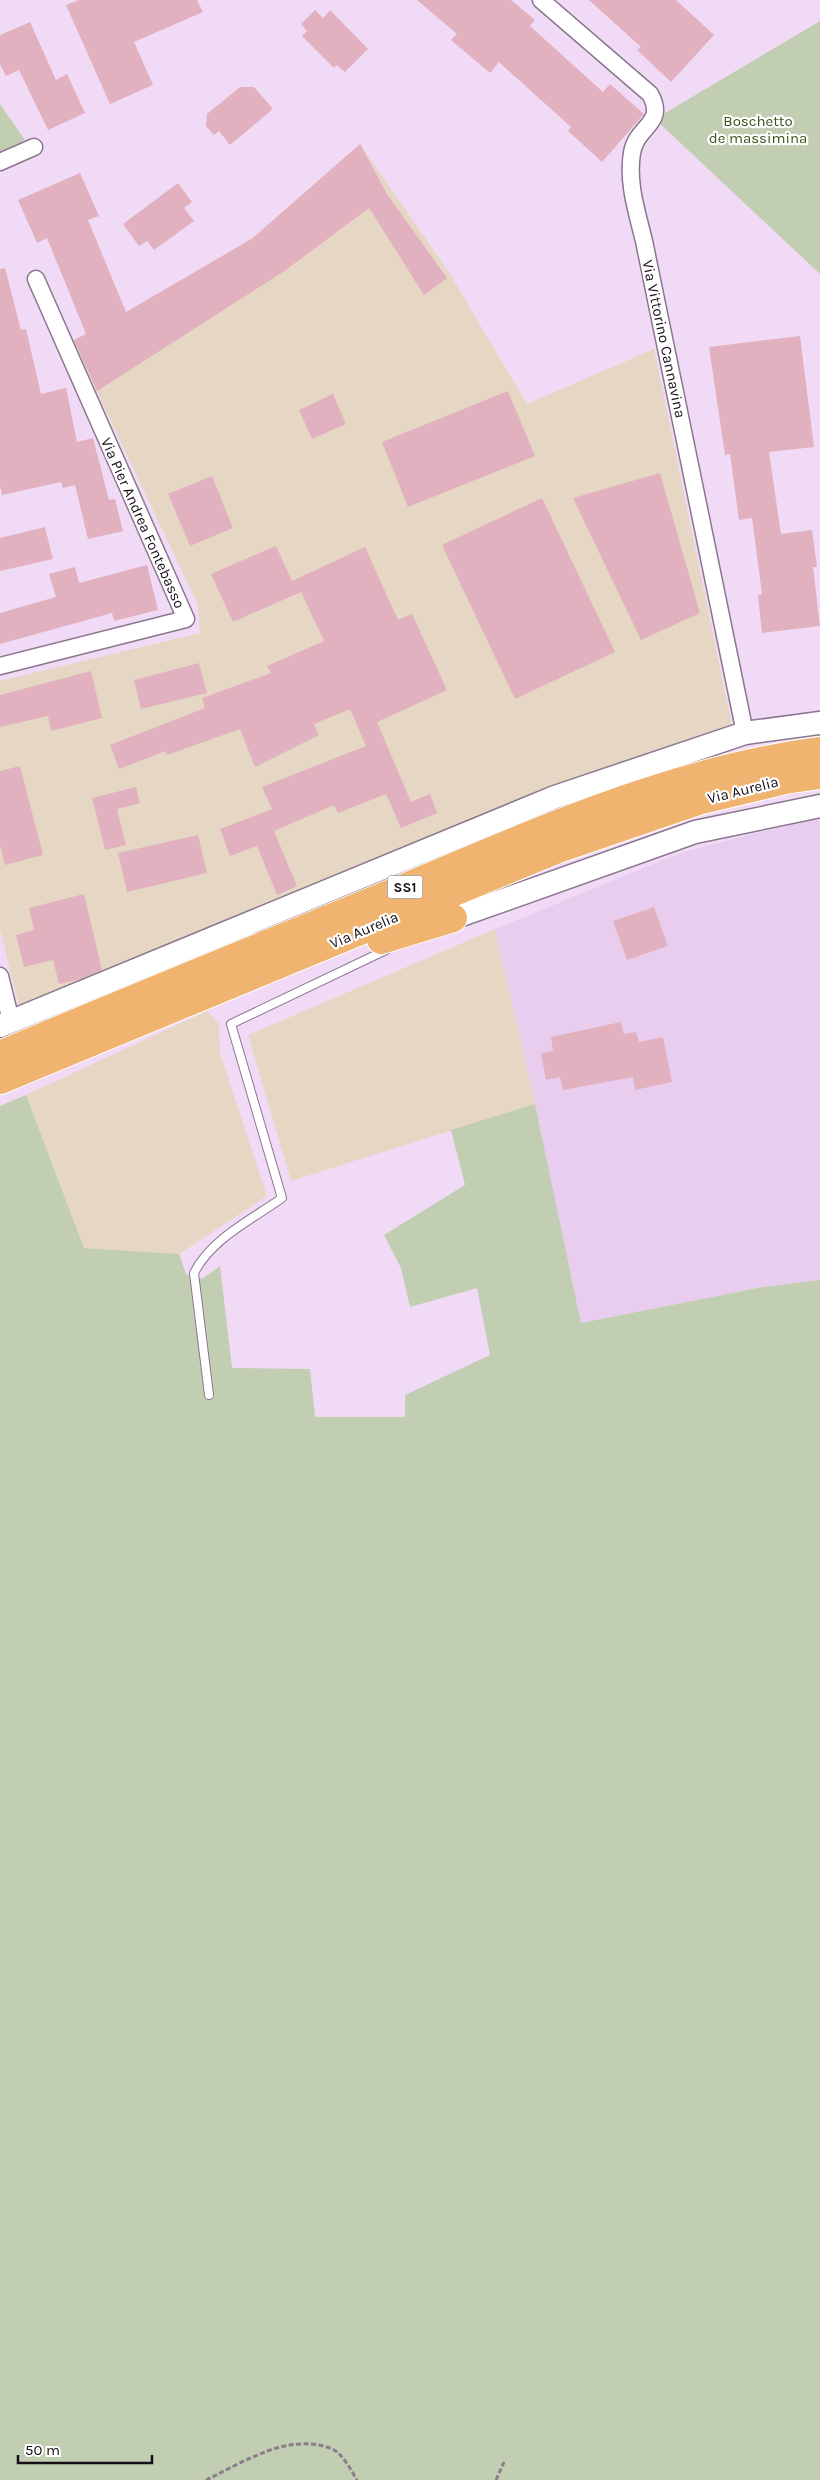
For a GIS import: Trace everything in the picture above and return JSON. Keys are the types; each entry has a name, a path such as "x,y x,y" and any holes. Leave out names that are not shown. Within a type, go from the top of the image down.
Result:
{"highway":[{"name":"Via Aurelia","path":"0,1055 548,828 683,781 783,756 820,751"},
{"name":"Via Aurelia","path":"0,1080 558,849 698,801 790,778 820,775"},
{"path":"275,967 322,958 453,918"}],"street":[{"name":"Via Vittorino Cannavina","path":"541,0 650,94 657,105 655,119 644,128 632,152 631,189 646,250 745,733"},
{"path":"0,162 34,147"},
{"name":"Via Pier Andrea Fontebasso","path":"0,666 186,619 36,279"},
{"path":"0,976 6,1024 555,797 745,733 820,723"},
{"name":"Via Aurelia","path":"453,918 695,832 798,808 820,806"}],"lane":[{"path":"400,943 453,918"},
{"path":"209,1395 194,1273 212,1247 282,1198 231,1024 391,948"}],"path":[{"path":"206,2480 279,2446 306,2445 332,2448 349,2466 357,2480"},
{"path":"496,2480 504,2462"}],"shaded area":[{"path":"360,144 450,274 527,404 654,349 732,726 33,1012 19,1006 0,930 0,681 200,633 198,605 73,341 143,303 253,238"},
{"path":"820,819 820,1280 763,1287 581,1323 535,1104 495,929 683,852 800,822"},
{"path":"495,929 535,1104 291,1181 248,1035"},
{"path":"207,1011 219,1024 220,1053 267,1196 179,1254 84,1248 26,1095"}],"green space":[{"name":"Boschetto de massimina","path":"820,21 820,274 655,119"},
{"path":"0,104 25,140 0,152"},
{"path":"26,1095 84,1248 179,1254 186,1274 202,1279 220,1266 232,1368 310,1369 315,1417 405,1417 405,1395 490,1355 477,1288 410,1307 401,1268 384,1235 465,1185 451,1130 535,1104 581,1323 763,1287 820,1280 820,2480 0,2480 0,1106"}],"building":[{"path":"79,0 197,0 203,12 134,42 153,85 110,104 66,5"},
{"path":"417,0 511,0 535,20 530,26 603,92 610,84 644,114 602,162 568,131 571,127 499,62 490,73 451,40 457,34"},
{"path":"589,0 676,0 714,35 671,82 637,50 641,47"},
{"path":"315,10 323,18 330,10 368,49 345,72 337,65 334,68 302,36 307,31 301,24"},
{"path":"30,22 56,80 67,74 85,113 48,130 19,70 6,76 0,64 0,35"},
{"path":"240,87 254,87 273,109 230,145 219,131 214,135 206,126 207,114"},
{"path":"360,144 387,194 447,278 424,295 369,208 283,272 97,391 74,340 86,334 47,238 37,243 18,200 80,173 99,216 88,220 126,312 253,238"},
{"path":"178,183 192,202 184,208 194,221 154,250 147,241 139,246 123,224"},
{"path":"5,268 21,330 26,329 41,394 66,388 77,442 93,438 109,500 115,499 123,531 88,539 75,485 63,488 61,482 2,495 0,486 0,269"},
{"path":"800,336 814,447 769,452 781,534 812,530 817,567 813,567 820,626 762,633 758,595 762,594 752,518 739,520 730,454 725,455 709,347"},
{"path":"508,391 535,456 408,507 382,442"},
{"path":"333,394 346,424 312,439 299,410"},
{"path":"660,473 700,613 641,640 573,498"},
{"path":"212,476 233,528 190,546 168,494"},
{"path":"542,498 615,652 515,699 442,545"},
{"path":"45,527 53,559 0,571 0,538"},
{"path":"276,546 292,581 365,547 398,620 412,614 447,690 377,722 411,802 430,794 437,813 401,828 386,794 338,813 334,805 274,831 297,886 277,895 257,846 230,856 220,829 272,809 262,787 366,746 350,709 314,724 319,735 255,767 240,729 167,755 166,751 119,769 110,745 205,708 202,698 271,673 267,666 324,641 301,592 233,622 211,574"},
{"path":"147,565 158,610 114,621 112,613 0,644 0,613 56,597 49,574 75,567 79,583"},
{"path":"199,663 207,693 141,709 134,680"},
{"path":"91,671 102,718 51,731 48,716 0,727 0,695"},
{"path":"20,766 43,855 5,865 0,845 0,771"},
{"path":"136,787 140,803 117,809 126,845 105,850 92,798"},
{"path":"198,835 207,873 127,892 118,853"},
{"path":"84,894 102,970 81,979 59,984 53,960 24,967 16,935 34,930 29,908"},
{"path":"654,907 668,946 627,960 613,921"},
{"path":"621,1022 624,1034 636,1032 639,1042 663,1037 672,1082 635,1090 633,1077 563,1090 560,1077 546,1080 541,1053 553,1051 551,1037"}]}
